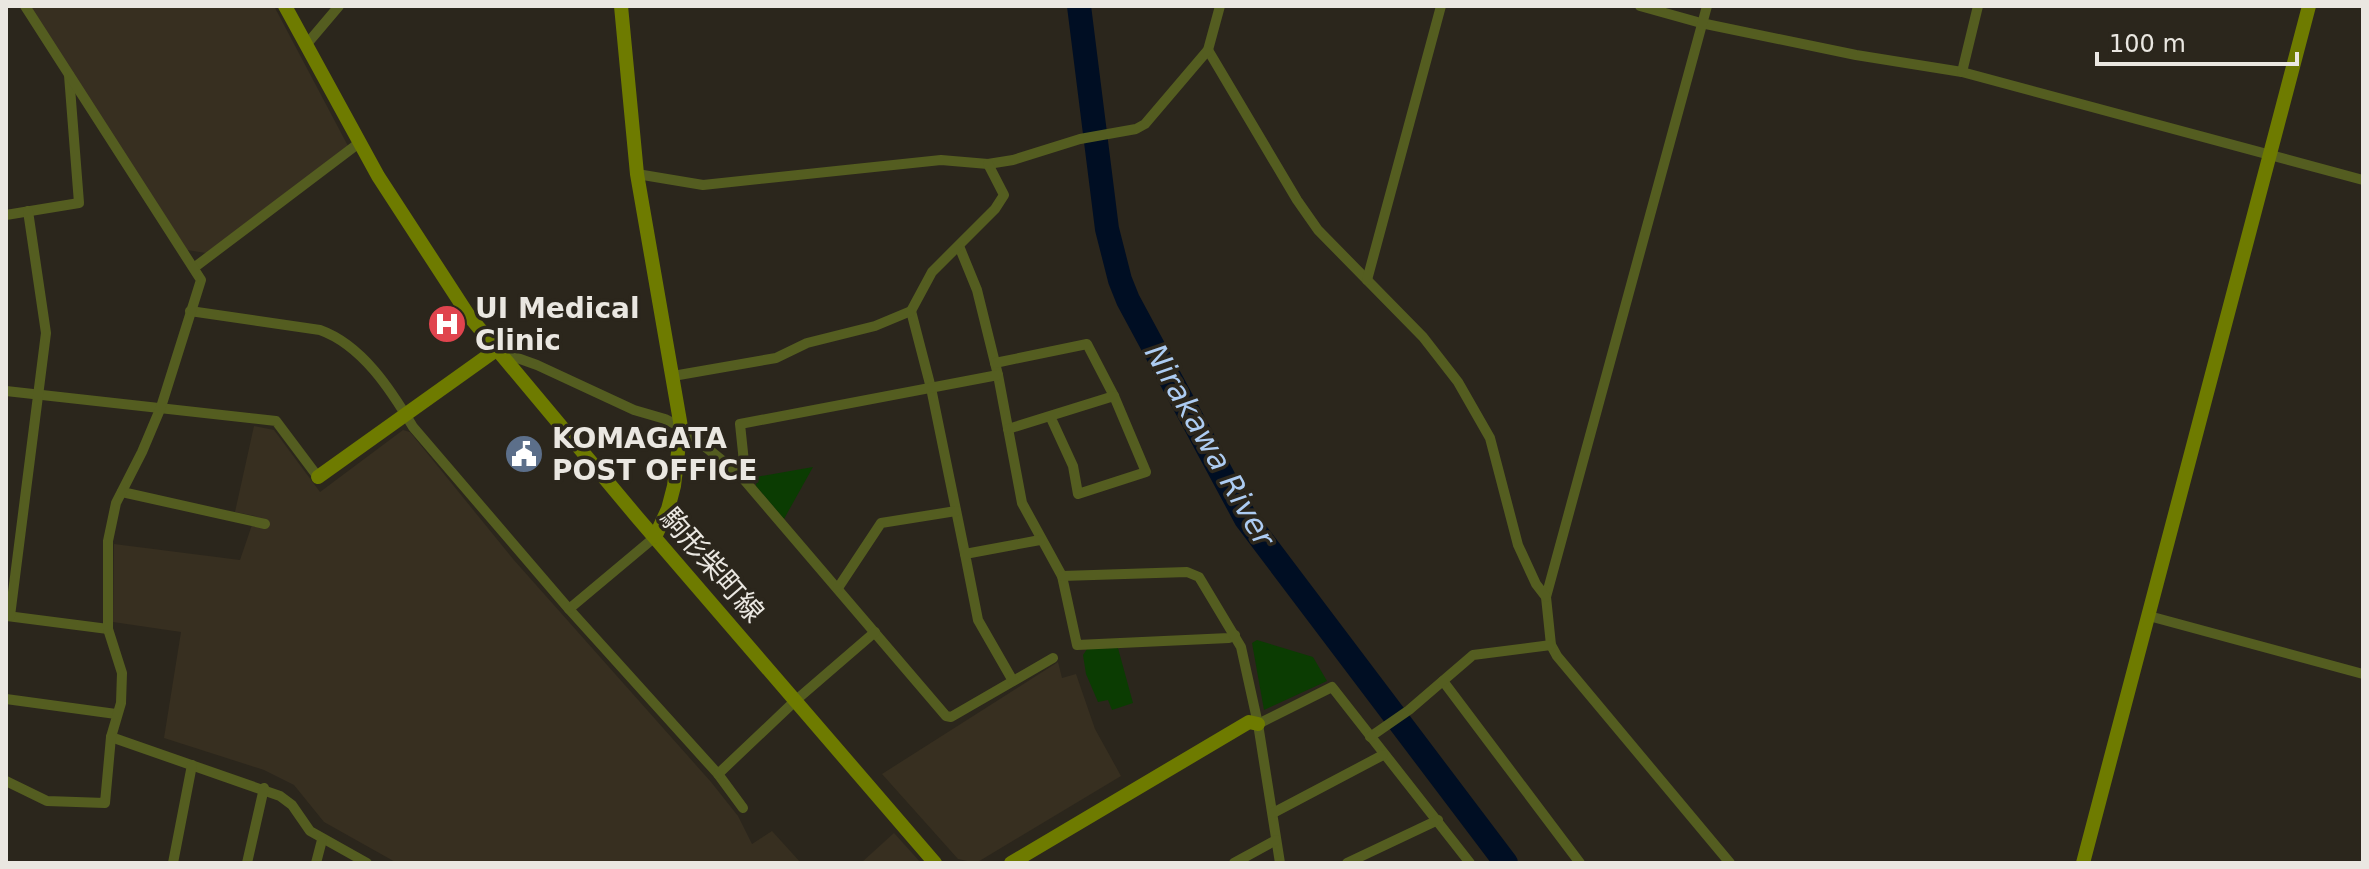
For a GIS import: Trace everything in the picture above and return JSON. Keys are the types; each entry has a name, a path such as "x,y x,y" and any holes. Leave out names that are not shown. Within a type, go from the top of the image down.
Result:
{"street":[{"path":"6,781 47,801 105,803 111,737 121,703 122,673 108,629 108,541 116,503 161,407 201,280 25,6"},
{"name":"駒形柴町線","path":"285,6 359,143 420,245 496,350 935,863"},
{"path":"306,45 339,6"},
{"path":"569,609 655,537 668,509 674,486 681,427 637,174 621,6"},
{"path":"637,174 703,185 941,160 988,164 1013,160 1080,139 1109,136 1145,124 1208,50 1220,6"},
{"path":"1367,280 1441,6"},
{"path":"1640,6 1701,23 1856,55 1962,72 2363,180"},
{"path":"1707,6 1546,597 1551,645 1557,656 1730,863"},
{"path":"1962,72 1978,6"},
{"path":"2083,863 2309,6"},
{"path":"1208,50 1318,230 1423,337 1458,382 1490,438 1518,545 1536,584 1546,597"},
{"path":"6,215 79,203 69,74"},
{"path":"195,267 359,143"},
{"path":"673,376 776,358 807,343 875,326 911,311 932,272 995,209 1004,195 988,164"},
{"path":"28,211 46,333 8,616 108,629"},
{"path":"959,246 977,290 997,369 1022,503 1062,576 1077,645 1229,638 1235,635"},
{"path":"190,311 320,330 356,351 423,438 569,609 718,774 743,808"},
{"path":"911,311 931,388 978,620 1013,681"},
{"path":"740,475 744,462 740,424 931,388 1087,344 1114,396 1146,472 1078,494 1073,466 1050,416"},
{"path":"6,391 276,421 318,477 496,350 681,427 740,475 946,716 951,717 1053,658"},
{"path":"1008,429 1114,396"},
{"path":"122,492 265,524"},
{"path":"838,588 881,523 956,511"},
{"path":"965,554 1040,540"},
{"path":"1062,576 1194,573 1241,647 1258,724 1280,863"},
{"path":"2149,616 2363,674"},
{"path":"718,774 795,701 875,632"},
{"path":"1370,737 1409,710 1473,655 1551,645"},
{"path":"1443,681 1580,863"},
{"path":"1011,863 1249,722 1258,724 1332,687 1470,863"},
{"path":"6,699 116,714"},
{"path":"111,737 264,788 292,805 305,826 322,840 367,863"},
{"path":"1273,813 1383,755"},
{"path":"173,863 192,765"},
{"path":"247,863 264,788"},
{"path":"1347,863 1438,820"},
{"path":"316,863 322,840"},
{"path":"1234,863 1276,840"}],"shaded area":[{"path":"29,6 274,6 348,146 206,253 187,250"},
{"path":"254,426 274,430 320,492 403,430 410,432 513,559 711,782 738,816 752,844 772,831 801,863 397,863 324,822 294,785 264,770 164,738 181,632 113,622 114,544 240,560 255,516 235,512"},
{"path":"1058,662 1062,678 1076,674 1095,729 1121,776 976,863 958,859 882,774"},
{"path":"894,833 921,863 861,863"}],"green space":[{"path":"813,467 784,519 756,486 756,477"},
{"path":"1257,640 1313,657 1327,681 1264,710 1252,643"},
{"path":"1118,648 1133,703 1112,710 1108,700 1098,702 1086,674 1083,655 1087,649"}],"waterway":[{"name":"Nirakawa River","path":"1079,6 1107,229 1128,300 1246,519 1506,863"}],"place":[{"name":"UI Medical Clinic","path":"447,324"},
{"name":"KOMAGATA POST OFFICE","path":"524,454"}]}
